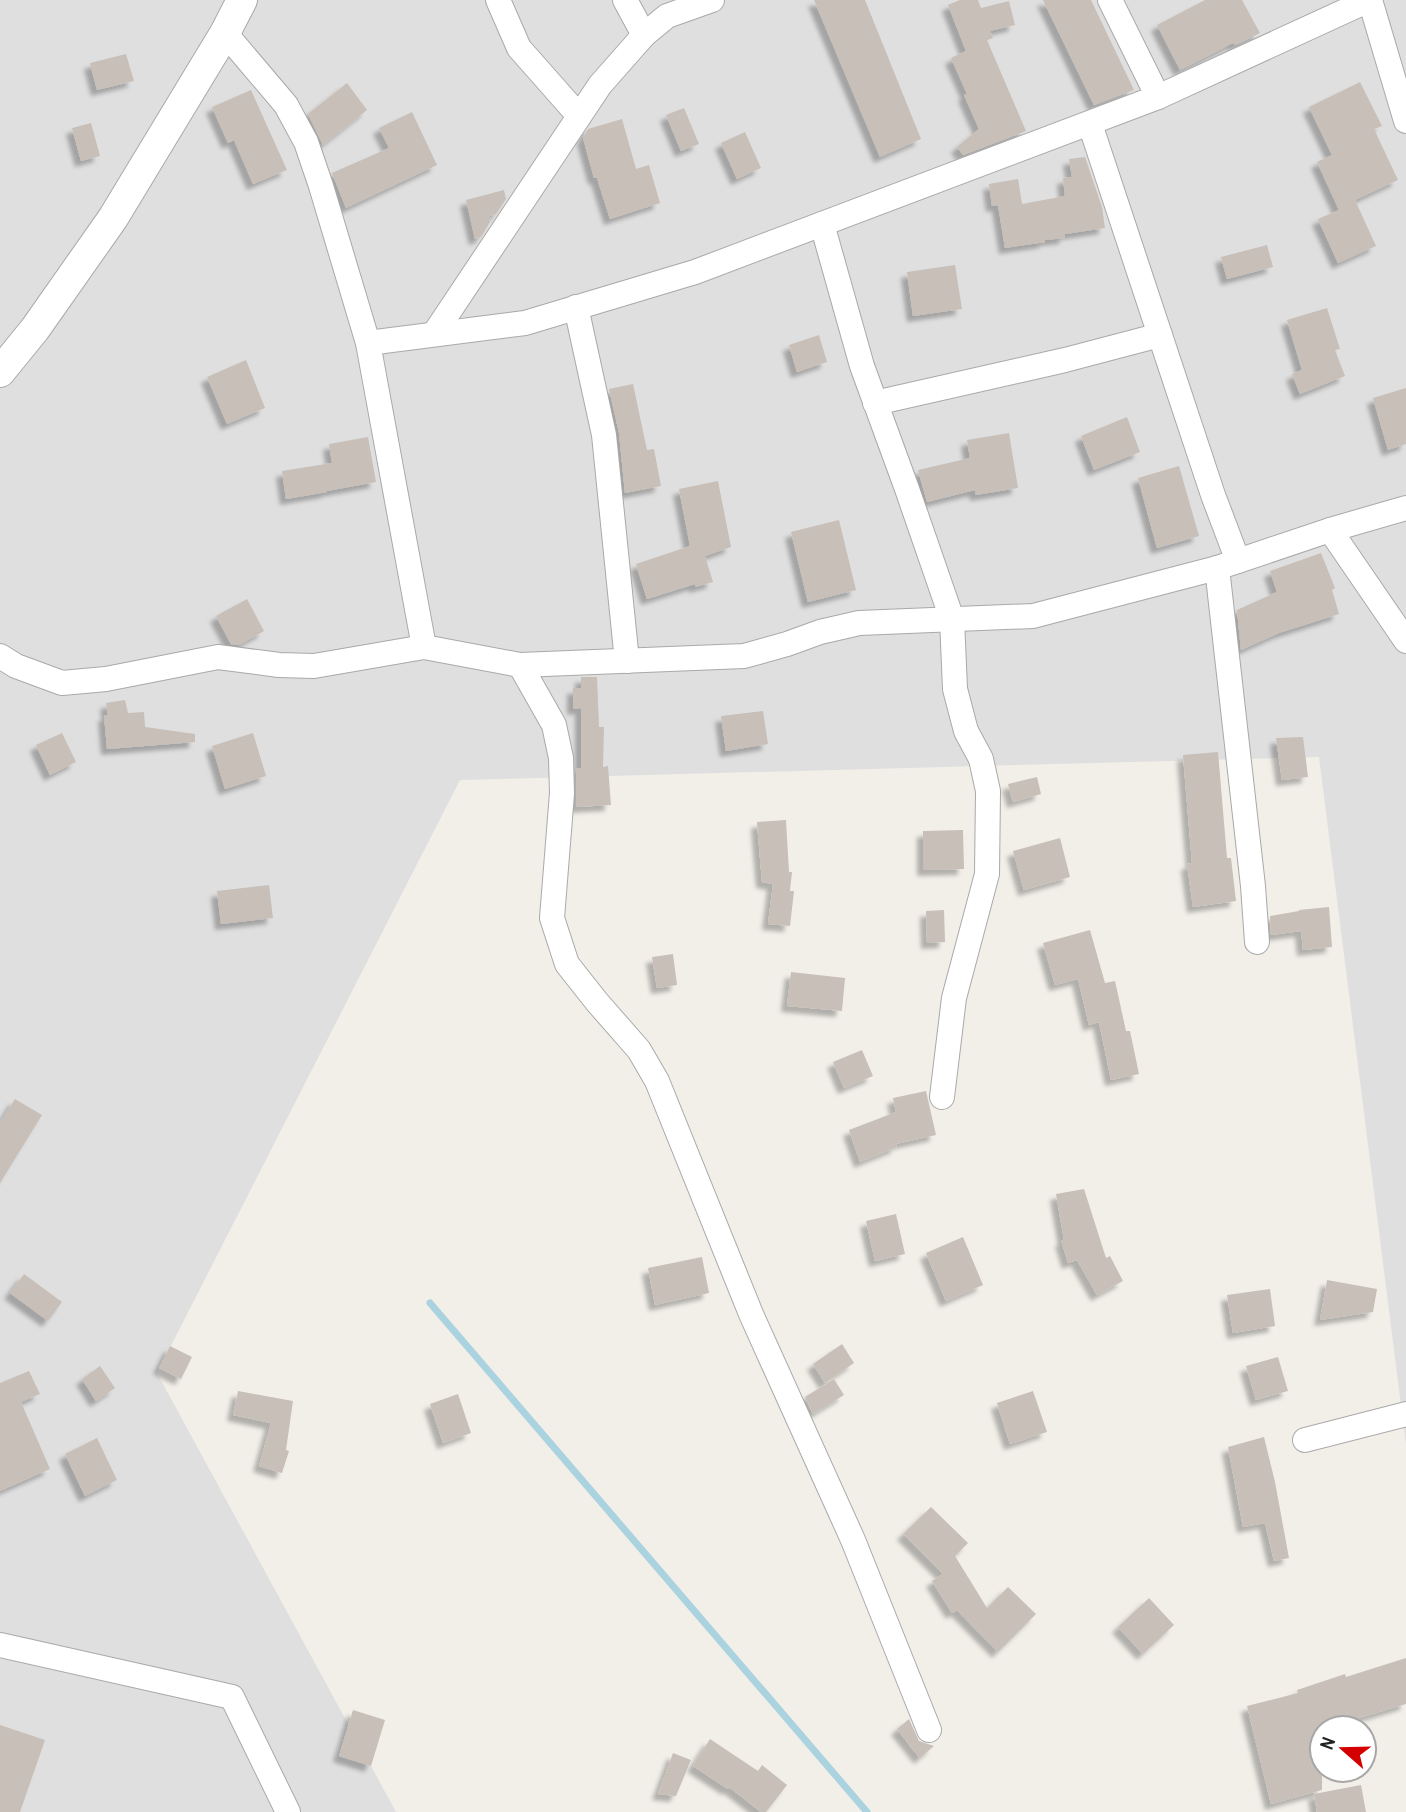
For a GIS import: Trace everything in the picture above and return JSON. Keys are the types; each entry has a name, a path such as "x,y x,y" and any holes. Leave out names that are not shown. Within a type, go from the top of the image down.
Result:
{"street":[{"path":"0,372 35,329 113,218 225,33 242,0"},
{"path":"498,0 519,48 579,116"},
{"path":"625,0 644,35"},
{"path":"434,334 600,85 644,35 667,16 712,0"},
{"path":"1110,0 1158,97"},
{"path":"368,343 525,323 695,272 822,224 1094,135 1116,114 1370,0 1406,121"},
{"path":"225,33 286,105 306,142 325,199 368,343 424,647"},
{"path":"1094,135 1213,495 1227,564 1257,942"},
{"path":"822,224 862,366 951,619 955,689 966,730 981,759 988,791 987,874 954,998 942,1097"},
{"path":"576,307 604,435 627,661"},
{"path":"875,403 1065,360 1160,335"},
{"path":"0,656 16,666 62,682 106,679 218,657 279,665 314,666 424,647 520,665 744,656 820,632 859,623 1033,616 1227,564 1406,508"},
{"path":"1329,530 1406,641"},
{"path":"520,665 554,725 561,758 562,793 552,918 567,964 639,1049 657,1082 751,1314 853,1540 929,1730"},
{"path":"1305,1440 1406,1414"},
{"path":"0,1645 232,1697 288,1812"}],"shaded area":[{"path":"0,0 1406,0 1406,1445 1319,757 460,780 157,1373 396,1812 0,1812"}],"building":[{"path":"814,0 865,0 921,139 880,157"},
{"path":"960,0 978,0 981,8 1009,1 1015,25 990,31 993,38 987,40 1026,131 963,155 957,147 979,129 951,58 966,51 948,5"},
{"path":"1043,0 1091,0 1134,90 1094,105"},
{"path":"1205,0 1242,0 1260,33 1235,45 1233,43 1180,70 1157,25"},
{"path":"126,54 134,81 97,90 90,63"},
{"path":"1360,82 1382,126 1374,129 1398,180 1355,200 1376,246 1338,263 1318,219 1339,210 1317,162 1332,155 1309,107"},
{"path":"347,83 367,110 323,145 308,114"},
{"path":"251,90 287,170 253,184 234,140 228,143 212,107"},
{"path":"684,108 699,144 681,151 666,115"},
{"path":"412,112 437,165 346,208 332,173 389,148 379,128"},
{"path":"622,119 636,169 649,165 660,203 610,219 597,178 594,178 583,138 588,129"},
{"path":"91,123 100,156 81,161 72,128"},
{"path":"745,132 761,168 737,179 721,143"},
{"path":"1085,157 1102,207 1105,228 1005,248 998,205 992,206 989,184 1018,179 1022,204 1065,196 1063,178 1072,177 1069,159"},
{"path":"504,190 506,199 496,214 489,216 490,222 481,237 475,239 466,200"},
{"path":"1267,245 1273,267 1227,279 1221,257"},
{"path":"955,265 962,309 913,316 907,272"},
{"path":"1327,308 1340,349 1335,350 1345,376 1300,394 1292,374 1302,370 1287,320"},
{"path":"819,335 827,362 797,372 789,345"},
{"path":"246,360 265,408 227,424 207,377"},
{"path":"633,384 647,450 654,449 661,486 625,493 619,433 609,389"},
{"path":"1406,388 1406,444 1388,450 1373,398"},
{"path":"1127,417 1140,452 1094,470 1081,436"},
{"path":"1009,433 1018,488 976,495 975,490 927,502 918,470 970,458 967,440"},
{"path":"368,437 376,482 286,499 282,471 332,463 329,444"},
{"path":"1179,466 1199,536 1157,548 1138,478"},
{"path":"718,481 731,547 705,556 713,582 695,587 695,584 647,599 636,564 690,546 679,489"},
{"path":"839,520 856,590 808,602 791,532"},
{"path":"1321,553 1335,588 1332,590 1339,614 1279,633 1241,650 1237,610 1277,592 1270,571"},
{"path":"247,599 264,631 239,645 231,644 216,616"},
{"path":"581,677 597,677 599,727 604,727 603,767 608,766 611,805 576,807 576,768 581,768 581,708 573,709 573,688 581,688"},
{"path":"125,700 128,713 144,712 145,727 195,734 195,742 107,749 104,715 108,715 106,703"},
{"path":"763,711 768,744 726,751 721,716"},
{"path":"62,733 76,762 50,775 36,745"},
{"path":"253,733 266,776 225,789 212,746"},
{"path":"1303,737 1308,777 1282,780 1276,738"},
{"path":"1218,752 1227,858 1231,858 1236,901 1193,907 1187,864 1192,863 1183,755"},
{"path":"1037,777 1041,794 1013,802 1008,784"},
{"path":"786,820 789,872 792,872 790,891 794,891 790,926 768,924 773,884 762,882 757,822"},
{"path":"963,830 964,869 923,870 923,831"},
{"path":"1060,838 1070,877 1024,890 1013,851"},
{"path":"269,885 273,918 221,924 217,891"},
{"path":"1329,907 1332,947 1303,950 1301,931 1271,935 1270,916"},
{"path":"944,910 945,942 927,943 926,911"},
{"path":"1090,930 1105,983 1115,981 1139,1074 1111,1080 1099,1022 1089,1025 1078,979 1055,985 1043,943"},
{"path":"673,954 677,985 657,988 652,957"},
{"path":"791,972 845,978 842,1011 787,1006"},
{"path":"862,1050 873,1076 844,1088 833,1062"},
{"path":"926,1091 936,1135 896,1144 897,1147 860,1162 849,1130 896,1112 893,1098"},
{"path":"15,1099 42,1115 0,1183 0,1123"},
{"path":"1084,1189 1106,1258 1110,1256 1123,1281 1097,1295 1077,1260 1068,1263 1061,1240 1064,1240 1056,1194"},
{"path":"896,1214 905,1254 875,1261 866,1221"},
{"path":"963,1237 983,1285 946,1301 926,1253"},
{"path":"702,1257 709,1293 655,1305 648,1268"},
{"path":"24,1274 62,1302 48,1321 10,1293"},
{"path":"1327,1280 1377,1289 1373,1312 1320,1320"},
{"path":"1270,1289 1275,1326 1233,1333 1227,1295"},
{"path":"842,1344 854,1363 825,1383 813,1364"},
{"path":"170,1346 192,1357 181,1379 159,1368"},
{"path":"1278,1357 1288,1391 1256,1400 1246,1366"},
{"path":"100,1366 115,1388 96,1401 82,1379"},
{"path":"29,1371 40,1394 21,1402 50,1469 0,1491 0,1383"},
{"path":"834,1379 844,1395 813,1414 805,1397"},
{"path":"238,1391 293,1401 286,1450 289,1451 282,1473 259,1466 271,1423 233,1415"},
{"path":"1033,1391 1047,1432 1010,1444 997,1403"},
{"path":"458,1394 471,1433 443,1443 430,1404"},
{"path":"1264,1437 1289,1558 1274,1561 1265,1523 1243,1527 1228,1447"},
{"path":"97,1438 117,1480 85,1496 65,1454"},
{"path":"931,1507 968,1543 955,1556 987,1608 1008,1587 1036,1614 998,1652 957,1610 952,1613 932,1581 943,1574 903,1534"},
{"path":"1149,1598 1174,1625 1143,1654 1118,1627"},
{"path":"1406,1658 1406,1704 1372,1714 1308,1714 1308,1784 1322,1784 1322,1790 1271,1804 1247,1706 1298,1693 1297,1690 1345,1674 1346,1677"},
{"path":"353,1710 385,1720 371,1766 339,1756"},
{"path":"909,1719 919,1741 934,1746 920,1758 897,1729"},
{"path":"0,1725 45,1740 20,1812 0,1812"},
{"path":"710,1739 758,1771 762,1765 787,1785 766,1812 761,1812 729,1787 728,1789 693,1766"},
{"path":"673,1753 691,1760 676,1796 658,1794"},
{"path":"1361,1785 1366,1812 1317,1812 1314,1794"}],"waterway":[{"path":"430,1303 867,1812"}]}
